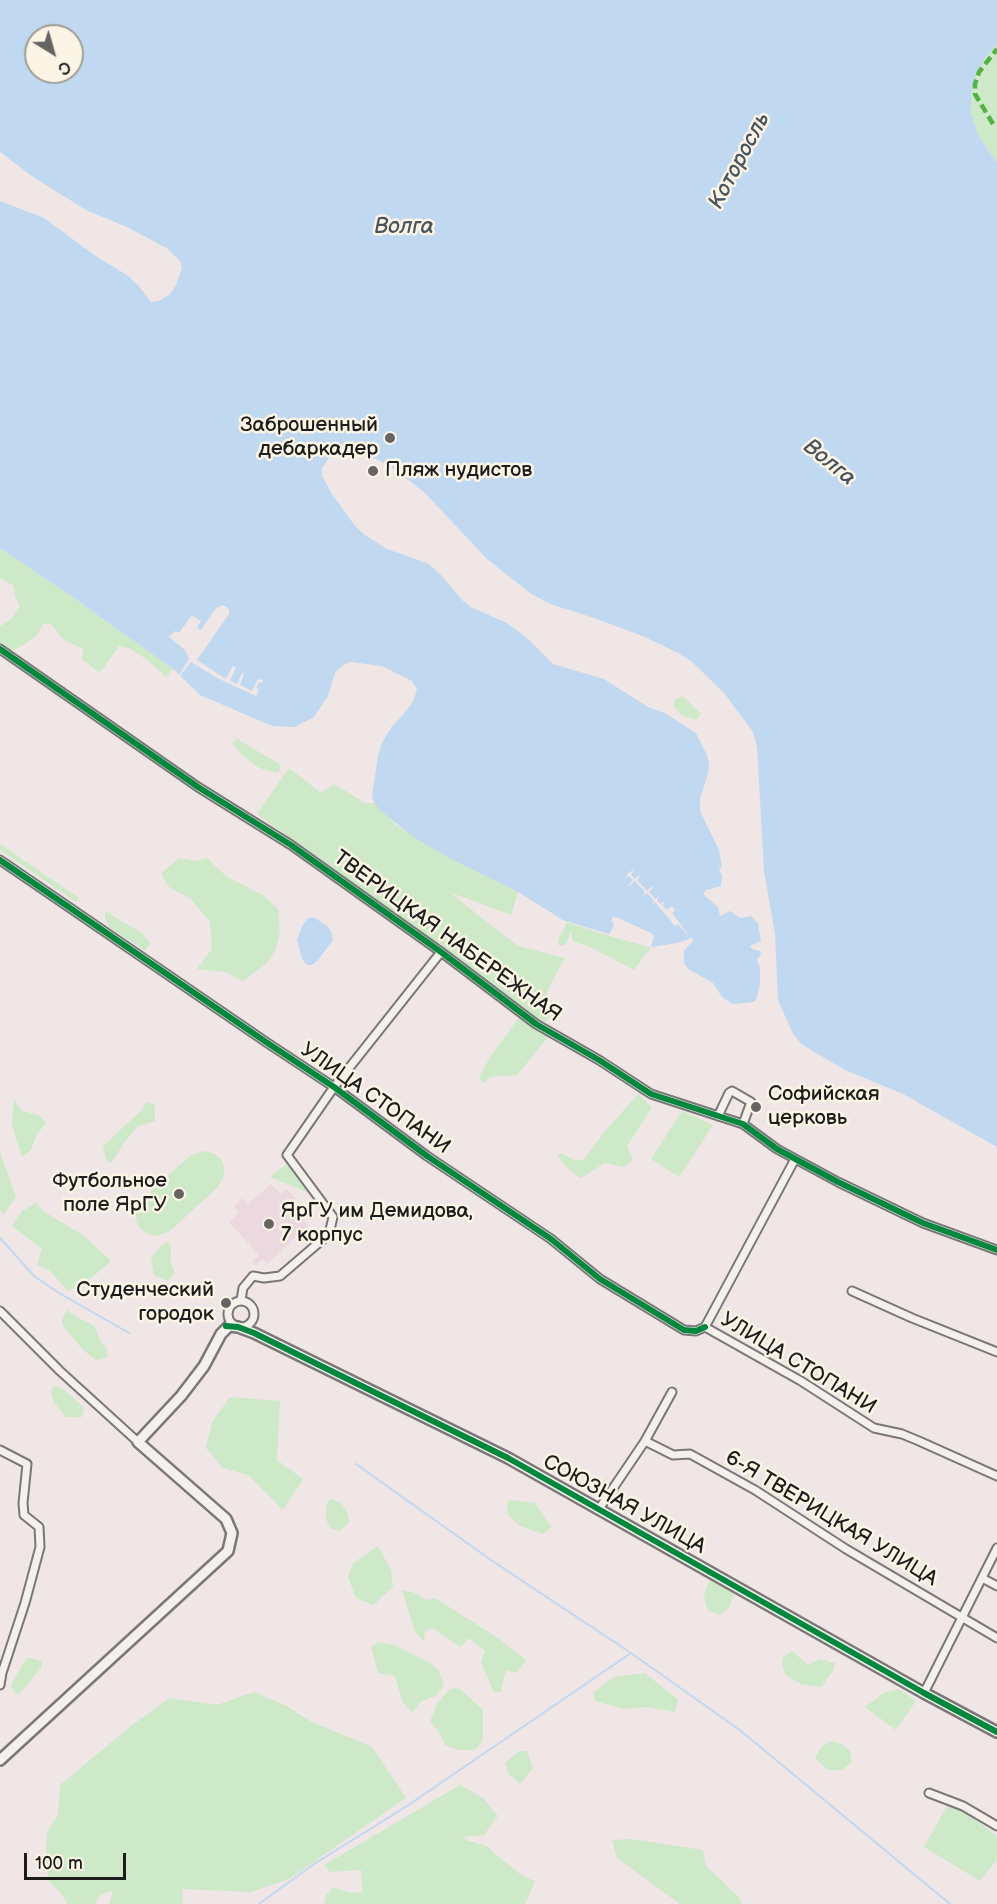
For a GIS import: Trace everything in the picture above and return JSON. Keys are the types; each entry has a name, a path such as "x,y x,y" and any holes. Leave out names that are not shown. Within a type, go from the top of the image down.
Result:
{"street":[{"name":"ТВЕРИЦКАЯ НАБЕРЕЖНАЯ","path":"0,649 198,787 291,845 441,952 536,1024 599,1060 651,1095 743,1124 777,1149 838,1182 923,1223 997,1250"},
{"name":"УЛИЦА СТОПАНИ","path":"0,860 334,1087 427,1156 551,1239 600,1279 684,1330 696,1331 705,1327 801,1381 874,1428 902,1434 997,1476"},
{"path":"241,1300 243,1288 253,1276 264,1278 280,1276 329,1234 333,1217 287,1155 334,1087 441,952"},
{"path":"718,1116 732,1091 751,1102 743,1124"},
{"path":"705,1327 795,1159"},
{"path":"852,1291 997,1352"},
{"path":"138,1442 181,1396 204,1366 228,1323 230,1306 241,1300"},
{"path":"238,1327 250,1323 254,1315 252,1306 241,1300"},
{"path":"0,1311 60,1371 226,1519 232,1533 228,1551 0,1760"},
{"name":"СОЮЗНАЯ УЛИЦА","path":"228,1323 508,1458 997,1732"},
{"path":"599,1509 645,1441 672,1392"},
{"name":"6-Я ТВЕРИЦКАЯ УЛИЦА","path":"645,1441 673,1455 690,1454 755,1490 846,1549 997,1638"},
{"path":"0,1450 27,1464 24,1515 39,1527 40,1547 0,1685"},
{"path":"924,1693 997,1548"},
{"path":"982,1578 997,1586"},
{"path":"929,1793 963,1806 997,1826"}],"shaded area":[{"name":"ЯрГУ им Демидова, 7 корпус","path":"271,1184 281,1194 287,1189 295,1198 289,1204 309,1226 305,1229 311,1235 306,1239 300,1233 267,1264 263,1259 256,1265 253,1261 259,1255 229,1222 239,1213 234,1206 242,1198 248,1204"}],"green space":[{"path":"997,44 997,163 978,135 971,113 971,103 972,87 977,73 985,58"},
{"path":"0,548 173,669 166,677 149,661 129,648 119,646 100,673 82,659 83,649 64,640 51,624 43,624 37,635 22,646 9,652 0,648 0,626 11,619 20,606 15,597 14,586 0,578"},
{"path":"683,696 701,714 696,720 682,715 673,706 676,699"},
{"path":"237,739 281,765 278,773 259,768 240,753 232,743"},
{"path":"289,768 321,793 334,784 365,803 374,803 396,825 413,836 451,859 518,892 511,915 449,892 518,946 565,958 546,993 557,1007 543,1024 257,814"},
{"path":"0,844 79,898 76,902 0,850"},
{"path":"179,858 196,861 207,858 226,876 264,896 278,909 280,931 276,949 266,964 243,981 225,972 197,969 212,949 210,922 190,898 169,887 161,874"},
{"path":"109,911 113,916 142,933 150,943 145,951 109,927 105,913"},
{"path":"567,922 651,947 634,970 592,948 573,941 571,932 566,944 559,946 558,940"},
{"path":"520,1016 549,1036 517,1075 490,1077 484,1083 479,1078 490,1057"},
{"path":"638,1094 652,1108 627,1146 633,1160 623,1167 605,1163 581,1178 568,1169 558,1156 560,1153 574,1160 583,1160"},
{"path":"14,1099 22,1111 39,1115 46,1123 37,1134 31,1150 22,1157 12,1125"},
{"path":"146,1102 155,1105 155,1121 137,1127 111,1163 106,1160 103,1147 143,1109"},
{"path":"682,1111 713,1125 679,1177 651,1159"},
{"name":"Футбольное поле ЯрГУ","path":"203,1151 213,1153 221,1159 224,1176 218,1187 170,1231 157,1236 141,1229 136,1221 136,1211 142,1199 191,1155"},
{"path":"0,1152 16,1197 4,1214 0,1210"},
{"path":"287,1164 307,1189 307,1192 270,1177"},
{"path":"36,1203 43,1211 84,1236 111,1261 88,1281 68,1291 49,1270 37,1265 42,1249 12,1226 22,1211"},
{"path":"168,1242 171,1245 171,1262 175,1274 167,1281 154,1275 151,1257"},
{"path":"67,1310 96,1329 107,1349 107,1358 96,1360 83,1350 62,1324"},
{"path":"54,1385 65,1390 84,1408 82,1417 66,1417 54,1403 51,1392"},
{"path":"230,1397 280,1401 277,1460 303,1479 283,1510 248,1475 223,1468 206,1448 212,1422"},
{"path":"330,1499 342,1504 347,1512 349,1522 340,1531 330,1528 326,1519 326,1507"},
{"path":"510,1500 535,1503 551,1527 543,1534 520,1526 508,1515 507,1504"},
{"path":"378,1546 391,1570 393,1587 373,1605 356,1598 348,1577 353,1563"},
{"path":"711,1581 725,1586 734,1594 729,1608 720,1615 709,1611 706,1606 704,1595"},
{"path":"402,1590 415,1593 426,1600 435,1598 498,1638 526,1660 517,1673 506,1670 501,1691 494,1693 481,1662 485,1651 469,1638 460,1647 432,1628 424,1632 425,1642 415,1632"},
{"path":"378,1642 394,1645 430,1663 439,1671 444,1686 436,1696 422,1701 412,1713 402,1701 395,1676 378,1673 371,1647"},
{"path":"792,1651 808,1665 820,1659 835,1663 833,1671 821,1687 801,1684 786,1675 782,1665 783,1657"},
{"path":"27,1657 42,1661 41,1668 20,1693 15,1694 11,1685"},
{"path":"645,1673 678,1700 675,1712 646,1707 624,1709 594,1701 594,1692 614,1677"},
{"path":"459,1688 483,1710 483,1740 475,1750 459,1750 445,1745 439,1732 430,1721 437,1704 450,1689"},
{"path":"899,1689 916,1701 896,1730 865,1707 885,1692"},
{"path":"254,1692 287,1706 310,1721 372,1747 406,1798 289,1879 251,1892 182,1889 183,1904 109,1904 113,1891 101,1894 95,1904 67,1904 64,1897 49,1881 46,1852 47,1831 58,1815 60,1785 132,1725 169,1698 217,1705"},
{"path":"832,1741 842,1744 850,1751 852,1762 842,1770 828,1770 815,1758 822,1746"},
{"path":"519,1751 527,1751 533,1768 520,1784 509,1774 505,1763"},
{"path":"460,1785 483,1798 498,1816 484,1835 461,1837 487,1846 524,1877 535,1881 525,1904 324,1904 326,1895 333,1887 348,1892 362,1893 361,1870 330,1872 324,1865"},
{"path":"947,1806 964,1811 997,1836 997,1860 980,1881 924,1847"},
{"path":"631,1839 703,1850 706,1866 739,1897 742,1904 680,1904 617,1858 612,1840"}],"water":[{"path":"0,0 997,0 997,44 985,58 977,73 972,87 971,113 978,135 997,163 997,1147 903,1094 845,1070 801,1044 792,1032 778,1000 775,934 764,871 757,747 753,732 724,693 691,661 678,653 645,637 550,604 530,593 487,559 424,492 390,466 354,452 329,458 322,468 322,476 355,526 365,535 387,549 429,564 462,600 471,607 507,623 527,638 553,664 604,679 648,707 665,713 696,733 709,764 700,799 700,811 719,850 722,867 719,869 722,876 721,886 706,890 703,894 718,907 720,916 730,911 740,918 751,916 758,923 761,941 750,946 760,951 761,954 757,960 760,968 760,984 756,1000 733,1004 722,997 713,983 688,969 684,963 684,951 693,941 692,938 651,947 563,920 518,892 451,859 412,836 381,811 374,803 372,796 378,756 382,743 392,726 413,702 417,689 412,681 382,666 350,662 335,673 328,696 314,717 295,727 272,726 200,695 173,669 0,548 0,201 44,218 97,257 127,275 151,302 159,301 170,294 182,268 180,261 168,249 127,227 86,210 33,177 0,152"},
{"path":"313,917 326,925 331,931 333,940 318,960 312,965 307,965 302,959 297,940 302,926 308,918"}],"pier":[{"path":"223,605 229,609 229,614 197,660 226,679 233,666 236,667 230,681 237,684 242,673 244,674 240,685 252,691 258,679 263,680 256,688 259,689 256,696 219,679 191,662 179,675 189,659 185,650 169,637 175,631 179,633 192,615 201,621 197,628 201,630 216,608"},
{"path":"634,869 631,875 635,879 640,876 637,880 647,891 652,886 649,892 655,899 660,895 657,900 660,904 665,900 662,905 667,910 672,906 675,910 672,913 691,938 678,924 675,926 655,902 650,906 654,901 647,893 642,897 645,892 635,881 629,886 633,880 629,876 623,880 628,875 626,873"},
{"path":"613,917 651,933 654,936 651,947 609,936 614,923 611,921"}],"waterway":[{"path":"0,1238 34,1276 129,1333"},
{"path":"356,1464 491,1560 631,1653 741,1731 950,1904"},
{"path":"259,1904 314,1864 407,1806 631,1653"}],"marked path":[{"path":"993,124 975,94 975,84 979,72 997,49"}],"cycle path":[{"path":"0,649 198,787 291,845 441,952 536,1024 599,1060 651,1094 743,1124 777,1149 838,1182 923,1223 997,1250"},
{"path":"0,860 334,1087 427,1156 551,1239 600,1279 684,1330 696,1331 705,1327"},
{"path":"226,1326 238,1327 254,1333 508,1458 997,1732"}],"place":[{"name":"Заброшенный дебаркадер","path":"390,438"},
{"name":"Пляж нудистов","path":"373,471"},
{"name":"Софийская церковь","path":"756,1107"},
{"name":"Футбольное поле ЯрГУ","path":"179,1194"},
{"name":"ЯрГУ им Демидова, 7 корпус","path":"269,1224"},
{"name":"Студенческий городок","path":"226,1303"}],"water label":[{"name":"Которосль","path":"740,161"},
{"name":"Волга","path":"404,227"},
{"name":"Волга","path":"829,463"}]}
